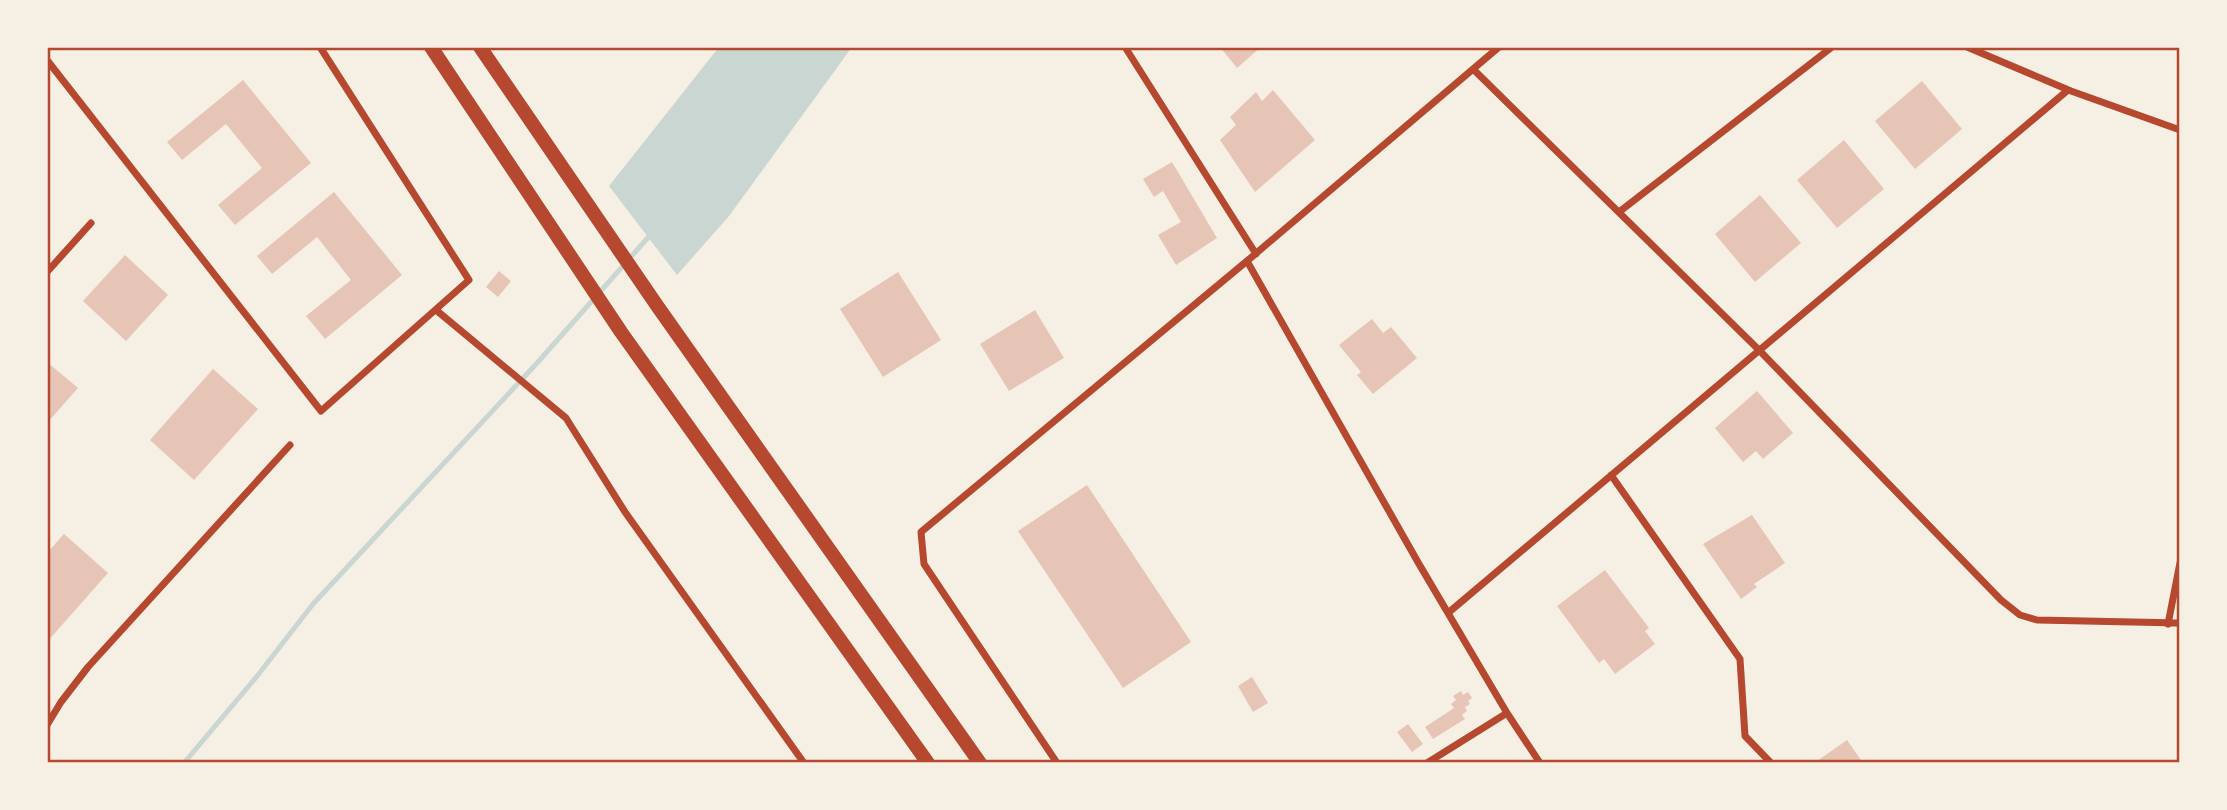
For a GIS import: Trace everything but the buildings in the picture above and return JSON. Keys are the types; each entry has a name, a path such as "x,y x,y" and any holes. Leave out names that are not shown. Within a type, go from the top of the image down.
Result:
{"highway":[{"path":"431,47 621,332 928,763"},
{"path":"480,47 658,307 980,763"}],"street":[{"path":"47,61 321,411 469,281 320,47"},
{"path":"1125,47 1256,254"},
{"path":"1057,763 924,564 921,532 1256,254 1499,47"},
{"path":"1619,212 1832,47"},
{"path":"1967,47 2068,90 2180,130"},
{"path":"1473,69 1759,350 2001,600 2020,615 2037,620 2180,623"},
{"path":"1448,613 2068,90"},
{"path":"47,272 91,223"},
{"path":"1247,261 1448,613 1507,713 1541,763"},
{"path":"436,310 566,418 625,512 804,763"},
{"path":"47,725 88,667 290,445"},
{"path":"1611,475 1740,659 1745,736 1771,763"},
{"path":"2168,624 2180,563"},
{"path":"1427,763 1507,713"}],"shaded area":[{"path":"719,47 852,47 729,216 677,275 609,186"}],"waterway":[{"path":"184,763 313,604 538,362 652,233"}]}
